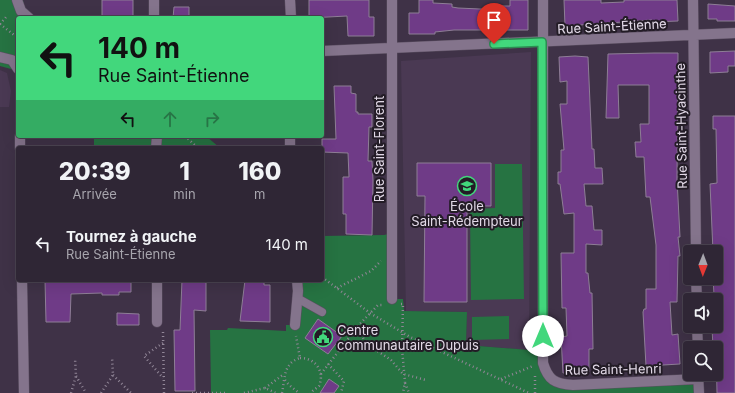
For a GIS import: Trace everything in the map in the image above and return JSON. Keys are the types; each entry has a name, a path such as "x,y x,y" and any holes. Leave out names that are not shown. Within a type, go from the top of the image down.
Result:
{"street":[{"path":"18,0 21,11 27,16"},
{"path":"154,0 154,16"},
{"path":"290,0 290,16"},
{"name":"Rue Saint-Florent","path":"392,0 392,302"},
{"path":"538,364 543,0"},
{"name":"Rue Saint-Hyacinthe","path":"693,0 696,245"},
{"name":"Rue Saint-Étienne","path":"324,51 735,34"},
{"path":"0,57 12,60 16,66"},
{"path":"22,282 24,393"},
{"path":"157,282 157,322"},
{"path":"295,325 297,282"},
{"name":"Rue Saint-Henri","path":"538,364 546,375 562,385 683,377"},
{"path":"698,381 699,393"}],"lane":[{"path":"297,298 322,312"}],"path":[{"path":"7,16 0,24 16,36"},
{"path":"187,138 196,146"},
{"path":"337,288 371,271 392,249"},
{"path":"324,278 370,313 402,332 529,393"},
{"path":"321,374 358,326 378,305 392,302 403,304 403,374 409,393"},
{"path":"157,322 163,324 164,393"},
{"path":"295,325 300,358"},
{"path":"358,326 364,340 370,346 391,360 403,374 426,380"},
{"path":"163,343 144,356 163,378"},
{"path":"101,393 113,375 112,357"},
{"path":"71,393 76,376 75,358"},
{"path":"282,393 285,373 288,365 300,358 308,359 314,363 319,367 321,374 319,386 310,393"},
{"path":"328,364 344,381 341,393"},
{"path":"500,379 538,364 535,393"},
{"path":"244,393 265,388 285,373"},
{"path":"113,375 132,393"},
{"path":"76,376 86,393"},
{"path":"285,380 288,385 299,393"},
{"path":"403,393 405,382"},
{"path":"265,388 276,393"},
{"path":"192,393 228,393"}],"shaded area":[{"name":"École Saint-Rédempteur","path":"531,52 529,350 466,345 467,312 406,311 401,61"},
{"path":"0,70 7,73 11,91 9,107 0,107"}],"green space":[{"path":"0,0 23,0 26,16 16,16 16,70 0,66"},
{"path":"94,138 208,138 218,146 94,146"},
{"path":"495,164 522,164 524,299 471,300 470,212 475,212 475,209 495,208"},
{"path":"392,233 392,299 403,299 404,311 467,312 466,345 543,351 554,381 683,376 683,381 698,381 699,393 211,393 210,330 227,330 228,328 286,331 286,325 294,325 297,282 324,282 324,236 384,235"},
{"path":"509,316 509,339 472,340 472,317"}],"building":[{"path":"102,0 133,0 133,16 102,16"},
{"path":"309,0 369,0 369,17 374,17 374,36 348,36 347,16 324,17 324,16 309,16"},
{"path":"419,0 433,0 433,3 452,4 452,7 458,8 502,10 502,6 510,6 510,0 528,0 528,30 454,30 435,32 435,34 409,34 409,13 419,13"},
{"path":"564,0 601,0 601,3 624,2 624,0 677,0 678,21 652,22 652,20 565,26"},
{"path":"708,4 735,6 735,21 717,21 717,19 708,19"},
{"path":"174,7 189,7 189,16 173,16"},
{"path":"735,51 735,66 728,66 728,72 710,73 710,52"},
{"path":"678,53 677,179 680,237 678,237 680,256 678,256 677,302 670,302 672,335 678,334 680,364 646,366 643,312 644,309 646,309 646,289 656,289 656,245 650,197 646,197 644,157 636,157 635,142 641,142 640,124 649,124 649,85 618,85 619,118 606,118 608,54"},
{"path":"559,57 588,57 592,149 594,149 595,168 602,168 603,184 584,184 586,206 592,206 594,230 602,230 602,245 586,244 586,273 588,273 590,293 592,293 593,349 589,349 589,372 563,373 561,337 567,336 566,308 562,308 561,253 574,253 574,213 564,214 560,184 558,184 558,172 561,172 561,150 564,150 560,104 567,104 567,81 560,82"},
{"path":"334,86 351,86 351,93 356,94 356,112 358,112 358,114 372,114 372,127 369,127 368,161 372,161 372,235 346,234 346,214 343,214 343,177 349,177 348,153 324,152 324,146 322,146 322,139 336,139"},
{"path":"713,116 735,116 735,393 717,393 717,381 723,381 723,341 713,341 712,333 723,333 723,293 714,293 713,285 723,285 723,245 713,245 710,184 717,183 716,129 713,129"},
{"name":"École Saint-Rédempteur","path":"417,163 491,163 491,206 467,206 467,302 424,302 425,196 417,196"},
{"path":"45,282 131,282 131,292 119,292 119,295 102,295 102,293 71,294 70,322 46,322"},
{"path":"182,282 206,282 206,311 194,310 195,391 175,391 174,330 180,330"},
{"path":"245,282 264,282 264,285 270,285 270,322 240,321"},
{"path":"117,313 139,314 139,325 117,325"},
{"name":"Centre communautaire Dupuis","path":"318,319 342,336 328,354 305,338"},
{"path":"329,379 339,386 334,393 320,393"}],"place":[{"name":"École Saint-Rédempteur","path":"467,186"},
{"name":"Centre communautaire Dupuis","path":"323,337"}],"route":[{"path":"494,44 542,42 543,336"}]}
